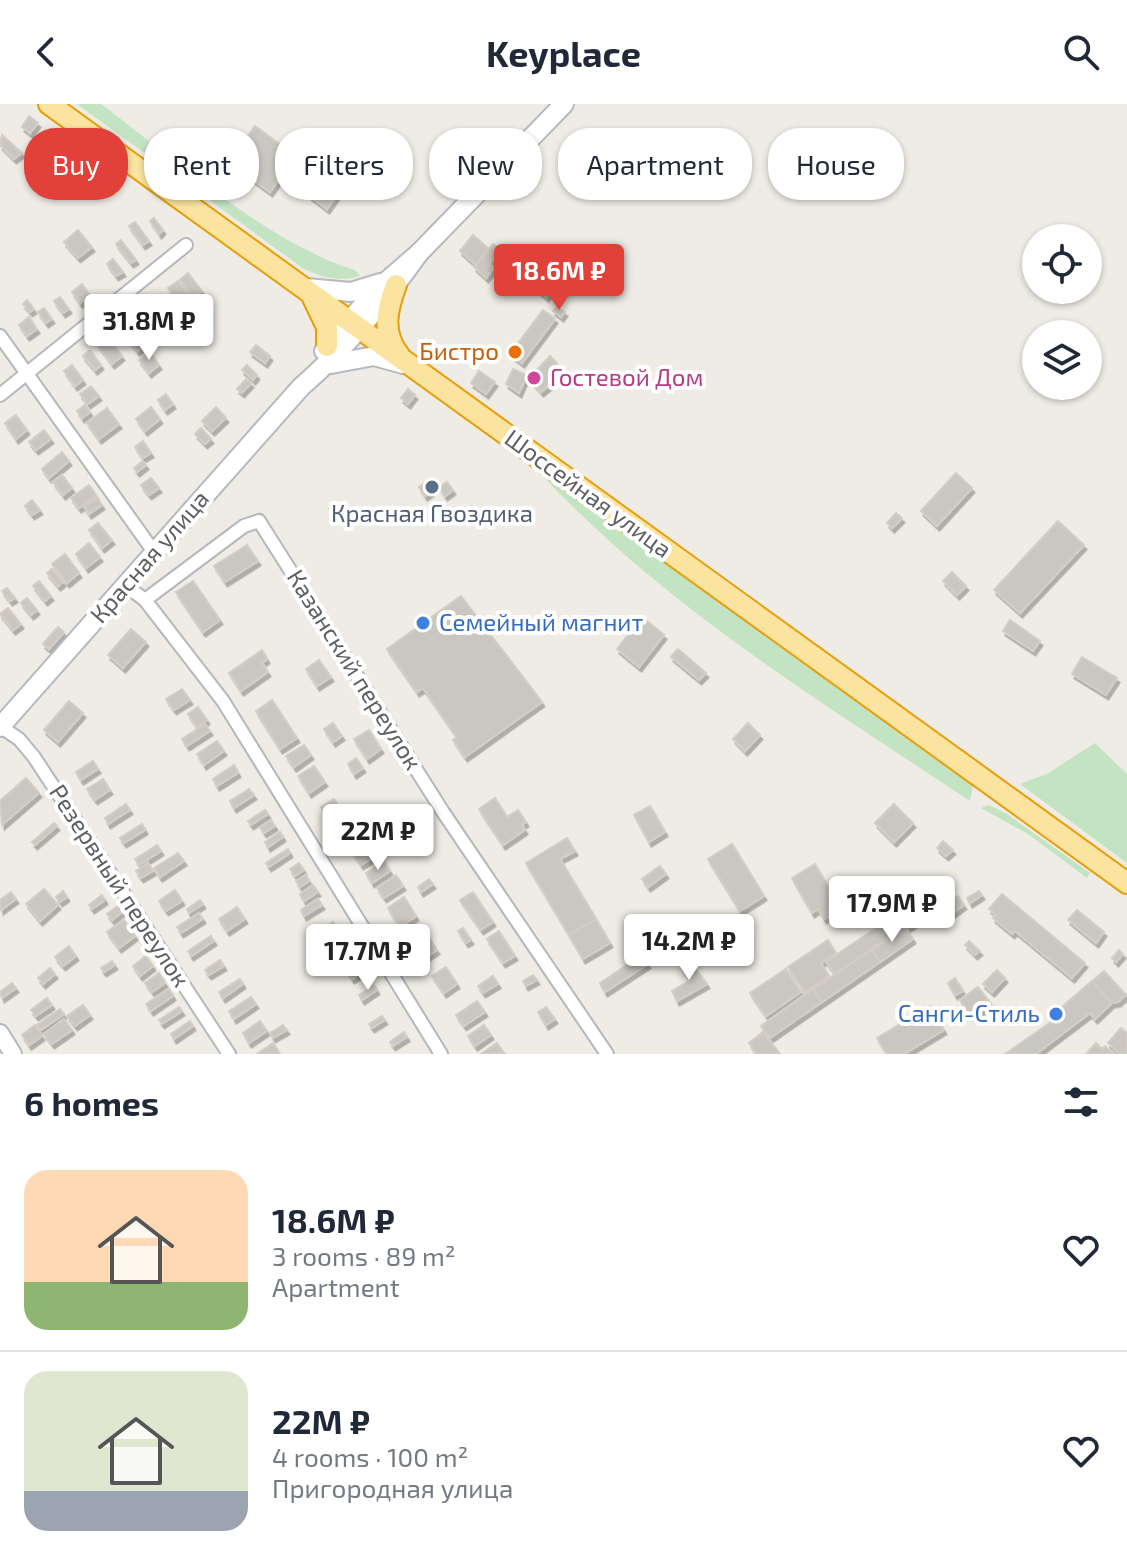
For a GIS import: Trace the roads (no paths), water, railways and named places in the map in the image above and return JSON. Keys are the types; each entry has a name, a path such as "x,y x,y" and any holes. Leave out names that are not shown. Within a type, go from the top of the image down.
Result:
{"highway":[{"name":"Шоссейная улица","path":"49,104 1127,883"},
{"path":"393,282 386,321 394,348 409,367"},
{"path":"306,288 327,327 326,356"}],"main road":[{"name":"Красная улица","path":"0,727 419,253 564,104"},
{"path":"306,288 351,292 393,282"},
{"path":"326,356 342,359 374,356 409,367"}],"street":[{"path":"0,395 186,245"},
{"path":"0,336 154,552"},
{"name":"Казанский переулок","path":"145,600 244,526 259,521 443,812 607,1054"},
{"path":"125,585 145,600 223,701 441,1054"},
{"name":"Резервный переулок","path":"0,727 19,739 34,757 229,1054"},
{"path":"0,1033 13,1054"}],"place":[{"name":"Бистро","path":"515,352"},
{"name":"Гостевой Дом","path":"534,378"},
{"name":"Красная Гвоздика","path":"432,487"},
{"name":"Семейный магнит","path":"423,623"},
{"name":"Санги-Стиль","path":"1056,1014"}]}
